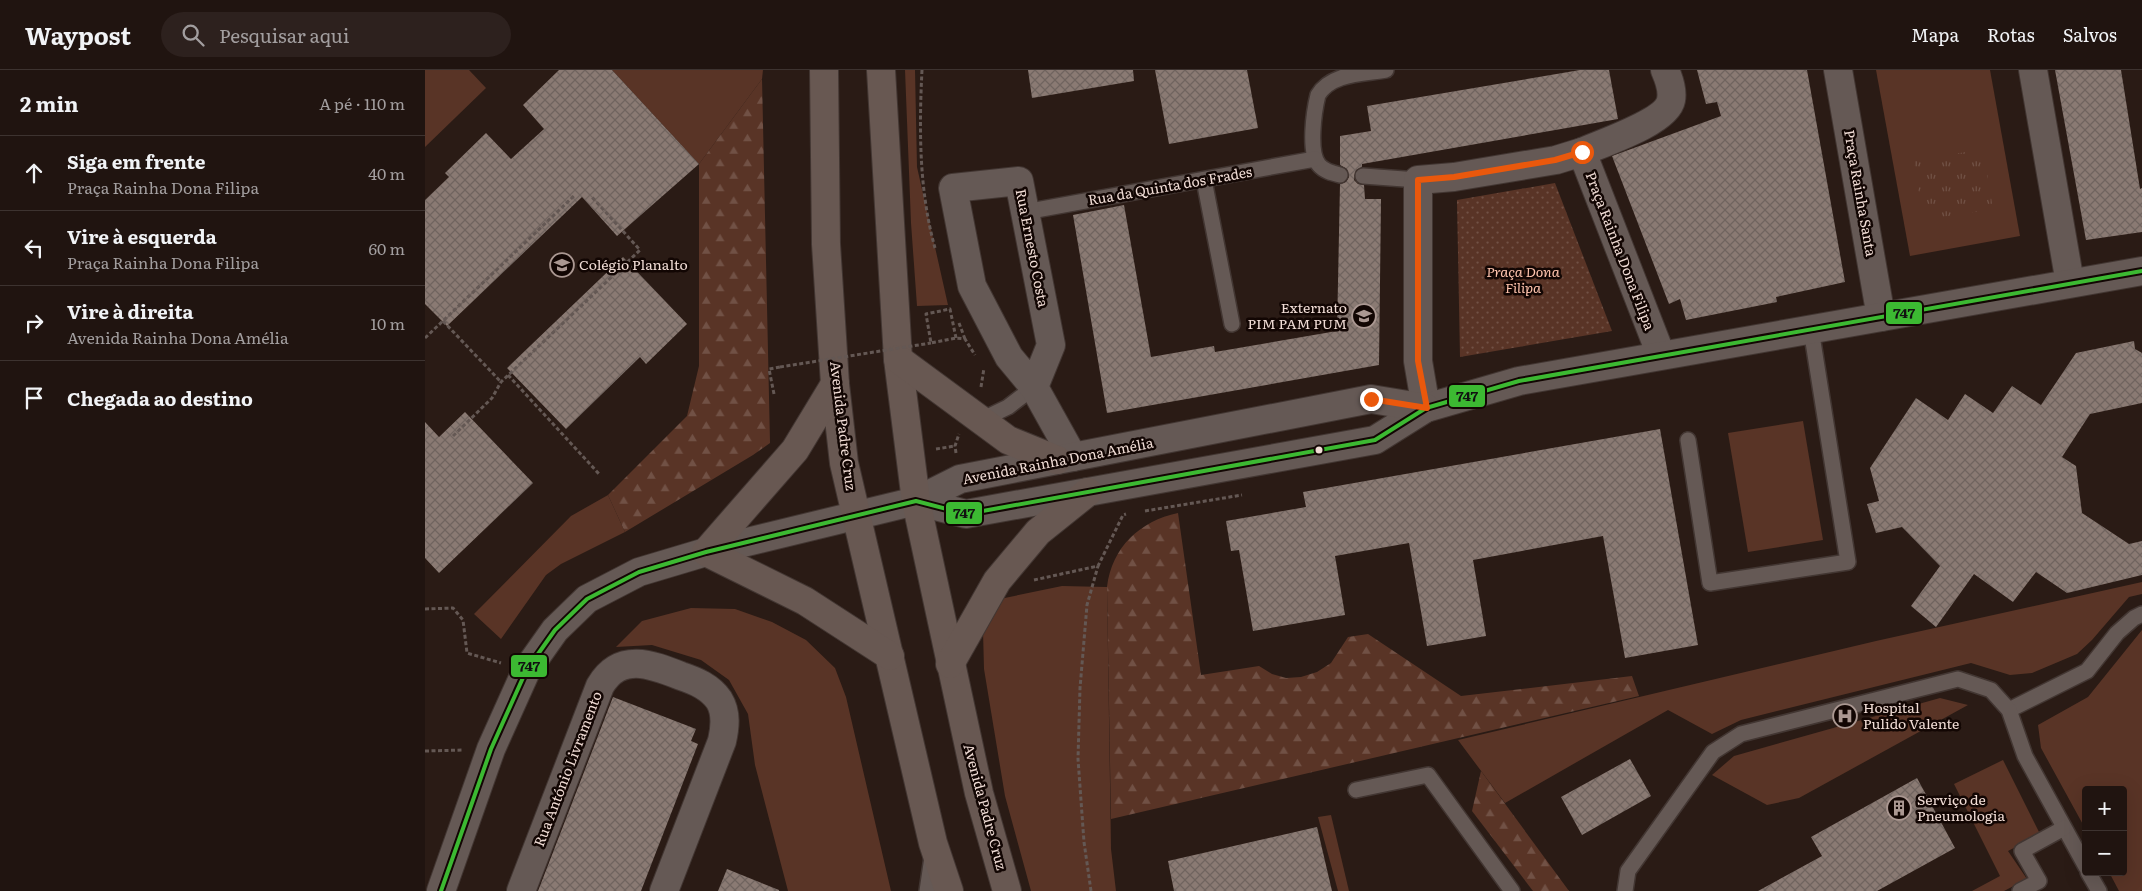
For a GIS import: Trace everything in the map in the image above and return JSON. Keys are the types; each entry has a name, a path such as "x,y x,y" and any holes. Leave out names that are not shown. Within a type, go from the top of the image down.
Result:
{"highway":[{"name":"Avenida Padre Cruz","path":"824,70 826,244 835,384 844,463 933,843 949,891"},
{"name":"Avenida Padre Cruz","path":"881,70 898,360 916,501 979,793 1007,891"},
{"path":"898,360 1008,440 1065,459"},
{"path":"835,384 795,450 706,552 805,601 890,656"},
{"path":"951,664 997,581 1038,532 1088,492"}],"street":[{"path":"1427,408 1418,361 1418,180 1432,180 1555,160 1582,152 1662,115 1671,101 1669,81 1665,70"},
{"name":"Praça Rainha Santa","path":"1838,70 1881,316"},
{"path":"2033,70 2070,284"},
{"name":"Praça Rainha Dona Filipa","path":"1582,152 1661,355"},
{"name":"Rua Ernesto Costa","path":"1034,387 1051,345 1019,181 953,188 972,286 1009,357 1034,387 1065,459"},
{"name":"Avenida Rainha Dona Amélia","path":"916,501 966,514 1375,440 1427,408 1519,381 2142,271"},
{"name":"Avenida Rainha Dona Amélia","path":"916,501 960,479 1371,399 1427,408"},
{"path":"441,891 491,749 526,671 555,630 587,599 639,572 706,552 916,501"},
{"name":"Rua António Livramento","path":"521,891 600,686 610,673 618,668 628,664 639,664 663,669 707,688 720,702 725,721 723,741 664,891"}],"lane":[{"path":"1340,175 1326,171 1319,166 1315,159 1313,149 1316,104 1322,88 1339,78 1386,70"},
{"name":"Rua da Quinta dos Frades","path":"1025,212 1315,159"},
{"path":"1363,176 1418,180"},
{"path":"1203,180 1232,324"},
{"path":"1688,440 1710,584 1848,562 1811,329"},
{"path":"974,414 1008,407 1034,387"},
{"path":"2009,710 2087,671 2117,633 2134,618 2142,614"},
{"path":"1625,891 1628,871 1713,752 1741,734 1958,679 1991,690 2009,710 2025,756 2082,861"},
{"path":"1356,790 1428,774 1512,891"},
{"path":"2020,891 2039,880 2023,851 2064,828"},
{"path":"927,891 933,843"},
{"path":"2090,876 2099,891"}],"path":[{"path":"425,338 575,195"},
{"path":"453,436 493,398 501,382 508,375 640,250 591,196"},
{"path":"931,343 925,314 950,309 957,338"},
{"path":"443,321 501,382"},
{"path":"774,394 769,370 779,367 957,338 965,339 984,368 974,414 955,446 957,460"},
{"path":"508,375 600,475"},
{"path":"931,450 955,446"},
{"path":"1141,512 1242,495"},
{"path":"1091,891 1084,842 1078,758 1080,688 1087,605 1098,566 1123,514 1132,513"},
{"path":"997,581 1012,585 1098,566"},
{"path":"425,609 453,608 463,620 467,653 526,671"},
{"path":"425,751 491,749"}],"green space":[{"path":"425,70 469,70 486,88 425,147"},
{"path":"612,70 763,70 762,79 699,164"},
{"path":"905,70 915,70 917,167 948,305 917,306 911,223"},
{"path":"1876,70 1990,70 2020,236 1910,256"},
{"path":"762,79 770,443 625,532 608,495 687,416 699,366 699,164"},
{"path":"1983,149 1993,209 1923,220 1914,161"},
{"name":"Praça Dona Filipa","path":"1555,183 1612,331 1460,357 1457,200"},
{"path":"1803,421 1823,540 1748,552 1728,433"},
{"path":"608,495 625,532 561,564 546,575 501,639 474,614 571,516"},
{"path":"1178,513 1201,675 1259,666 1272,674 1286,678 1301,677 1317,672 1331,663 1348,637 1368,634 1461,696 1632,676 1639,696 1111,819 1107,587 1110,573 1122,548 1140,529 1152,522"},
{"path":"2142,582 2142,594 2129,597 2092,640 2077,654 2032,673 2010,675 1971,663 1741,720 1712,734 1668,710 1505,803 1458,740 1876,641"},
{"path":"1062,586 1107,587 1111,849 1116,891 1031,891 1005,796 984,669 983,631 995,600"},
{"path":"691,608 735,609 772,622 806,640 835,668 846,697 891,891 788,891 755,765 748,714 729,680 701,660 652,645 616,647 642,621"},
{"path":"2142,630 2142,891 2119,891 2111,876 2127,876 2127,786 2082,786 2082,823 2041,748 2038,725 2088,697"},
{"path":"1940,698 1968,705 1799,798 1767,805 1712,775 1734,756"},
{"path":"2003,760 2040,834 2008,851 2027,879 2004,891 1972,891 2000,876 1954,784"},
{"path":"1481,771 1569,891 1533,891 1472,811"},
{"path":"1331,815 1349,891 1338,891 1318,817"}],"building":[{"path":"559,70 612,70 699,164 617,236 582,197 447,326 425,304 425,200 449,177 445,173 486,133 511,159 544,129 523,105"},
{"path":"1028,70 1133,70 1134,81 1032,98"},
{"path":"1155,70 1247,70 1258,128 1169,144"},
{"path":"1580,70 1609,70 1618,119 1362,164 1362,167 1356,170 1354,180 1358,184 1364,185 1365,199 1381,199 1379,365 1107,413 1073,215 1124,205 1151,357 1214,346 1215,352 1337,331 1340,184 1346,182 1349,177 1347,169 1340,165 1340,136 1371,131 1367,106"},
{"path":"1697,70 1807,70 1845,282 1776,297 1777,302 1686,320 1680,299 1669,304 1612,156 1721,116 1717,102 1706,104"},
{"path":"2055,70 2121,70 2140,189 2142,188 2142,232 2086,240"},
{"path":"623,257 687,324 646,364 640,357 566,429 507,368"},
{"path":"2134,341 2135,349 2142,353 2142,403 2090,414 2062,457 2076,466 2082,513 2129,544 2142,541 2142,575 2067,593 2036,572 2013,602 1974,574 1936,627 1911,606 1940,566 1902,527 1876,533 1867,504 1879,501 1870,468 1916,398 1948,420 1965,394 1993,413 2012,386 2041,405 2076,353"},
{"path":"465,412 533,483 439,573 425,558 425,422 439,437"},
{"path":"1660,429 1698,645 1625,658 1603,536 1473,560 1486,636 1427,646 1409,543 1335,556 1345,615 1253,631 1239,550 1231,551 1226,521 1306,507 1303,492"},
{"path":"613,697 696,729 691,741 698,744 641,891 538,891"},
{"path":"1630,759 1651,796 1582,835 1561,797"},
{"name":"Serviço de Pneumologia","path":"1917,778 1955,848 1877,891 1758,891 1822,856 1811,837"},
{"path":"1317,827 1332,891 1174,891 1168,861"},
{"path":"727,869 779,890 779,891 718,891"}],"transit line":[{"name":"747","path":"441,891 491,749 526,671 555,630 587,599 639,572 706,552 916,501 966,514 1375,440 1426,408 1519,381 2142,271"}],"place":[{"name":"Colégio Planalto","path":"562,265"},
{"name":"Externato PIM PAM PUM","path":"1364,316"},
{"name":"Hospital Pulido Valente","path":"1845,716"},
{"name":"Serviço de Pneumologia","path":"1899,808"}],"route":[{"path":"1371,399 1427,408 1418,361 1418,180 1454,177 1555,160 1582,152"}]}
